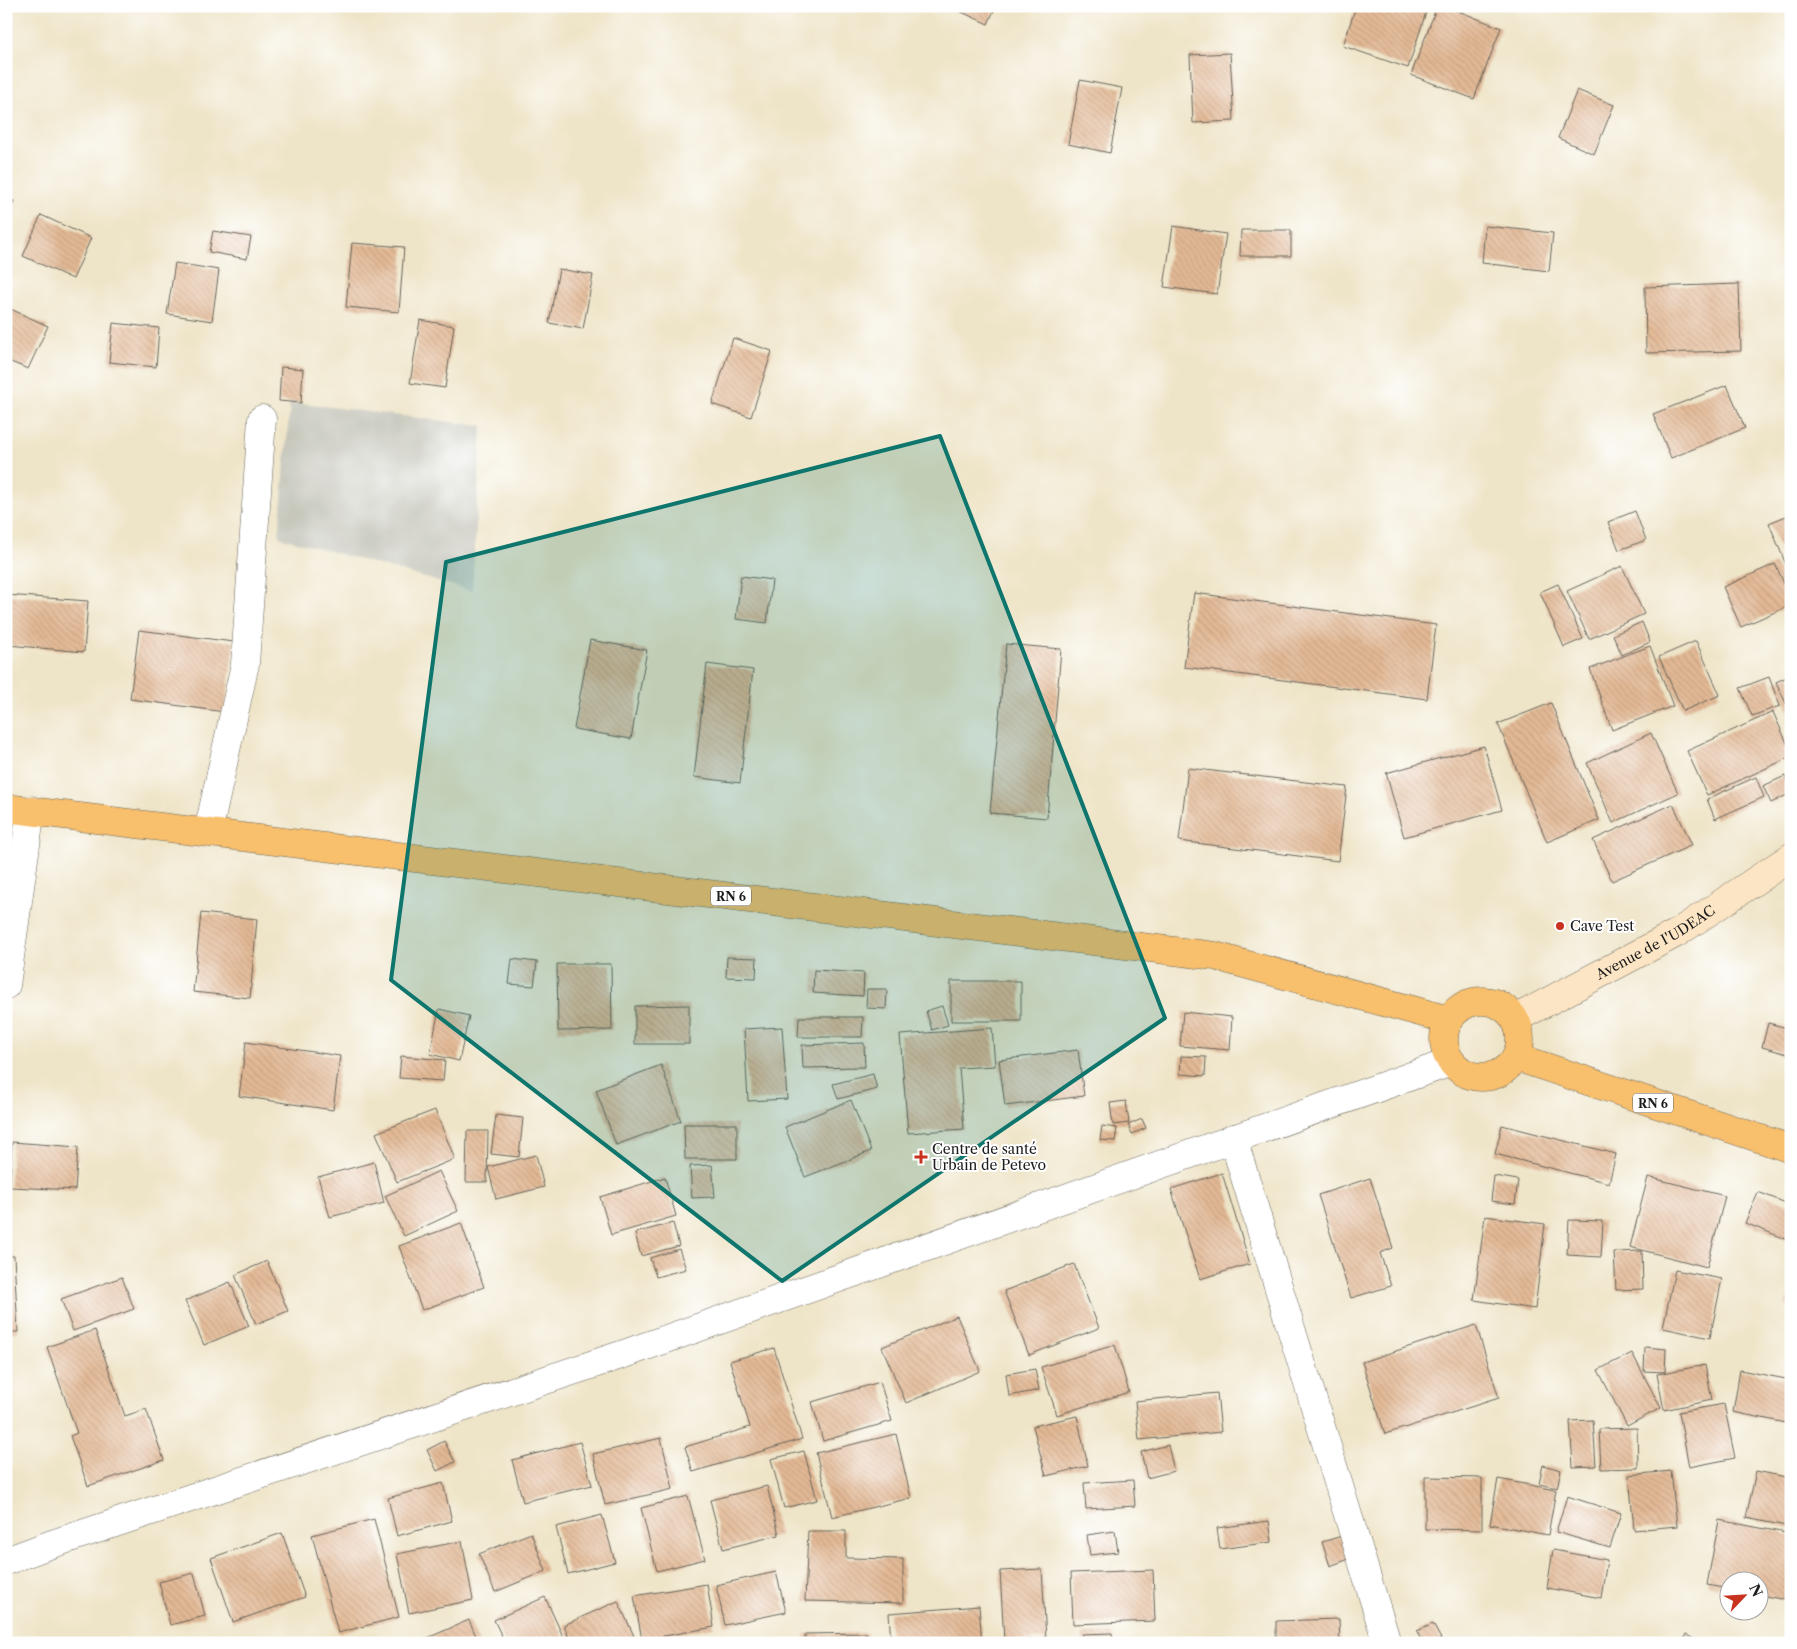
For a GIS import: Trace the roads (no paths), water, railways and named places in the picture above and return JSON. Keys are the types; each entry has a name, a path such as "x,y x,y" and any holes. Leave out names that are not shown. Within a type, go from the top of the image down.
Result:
{"main road":[{"name":"RN 6","path":"18,809 1215,956 1449,1020"},
{"name":"Avenue de I'UDEAC","path":"1515,1019 1677,933 1791,857"},
{"path":"1481,1000 1501,1006 1515,1019 1520,1038 1516,1057 1506,1070 1492,1076 1477,1077 1463,1072 1451,1062 1444,1042 1449,1020 1462,1006 1481,1000"},
{"name":"RN 6","path":"1516,1057 1791,1149"}],"street":[{"path":"208,832 246,664 262,419"},
{"path":"6,985 18,809"},
{"path":"6,1561 49,1544 621,1355 1451,1062"},
{"path":"1234,1138 1387,1643"}],"place":[{"name":"Cave Test","path":"1560,926"},
{"name":"Centre de santé Urbain de Petevo","path":"921,1157"}]}
